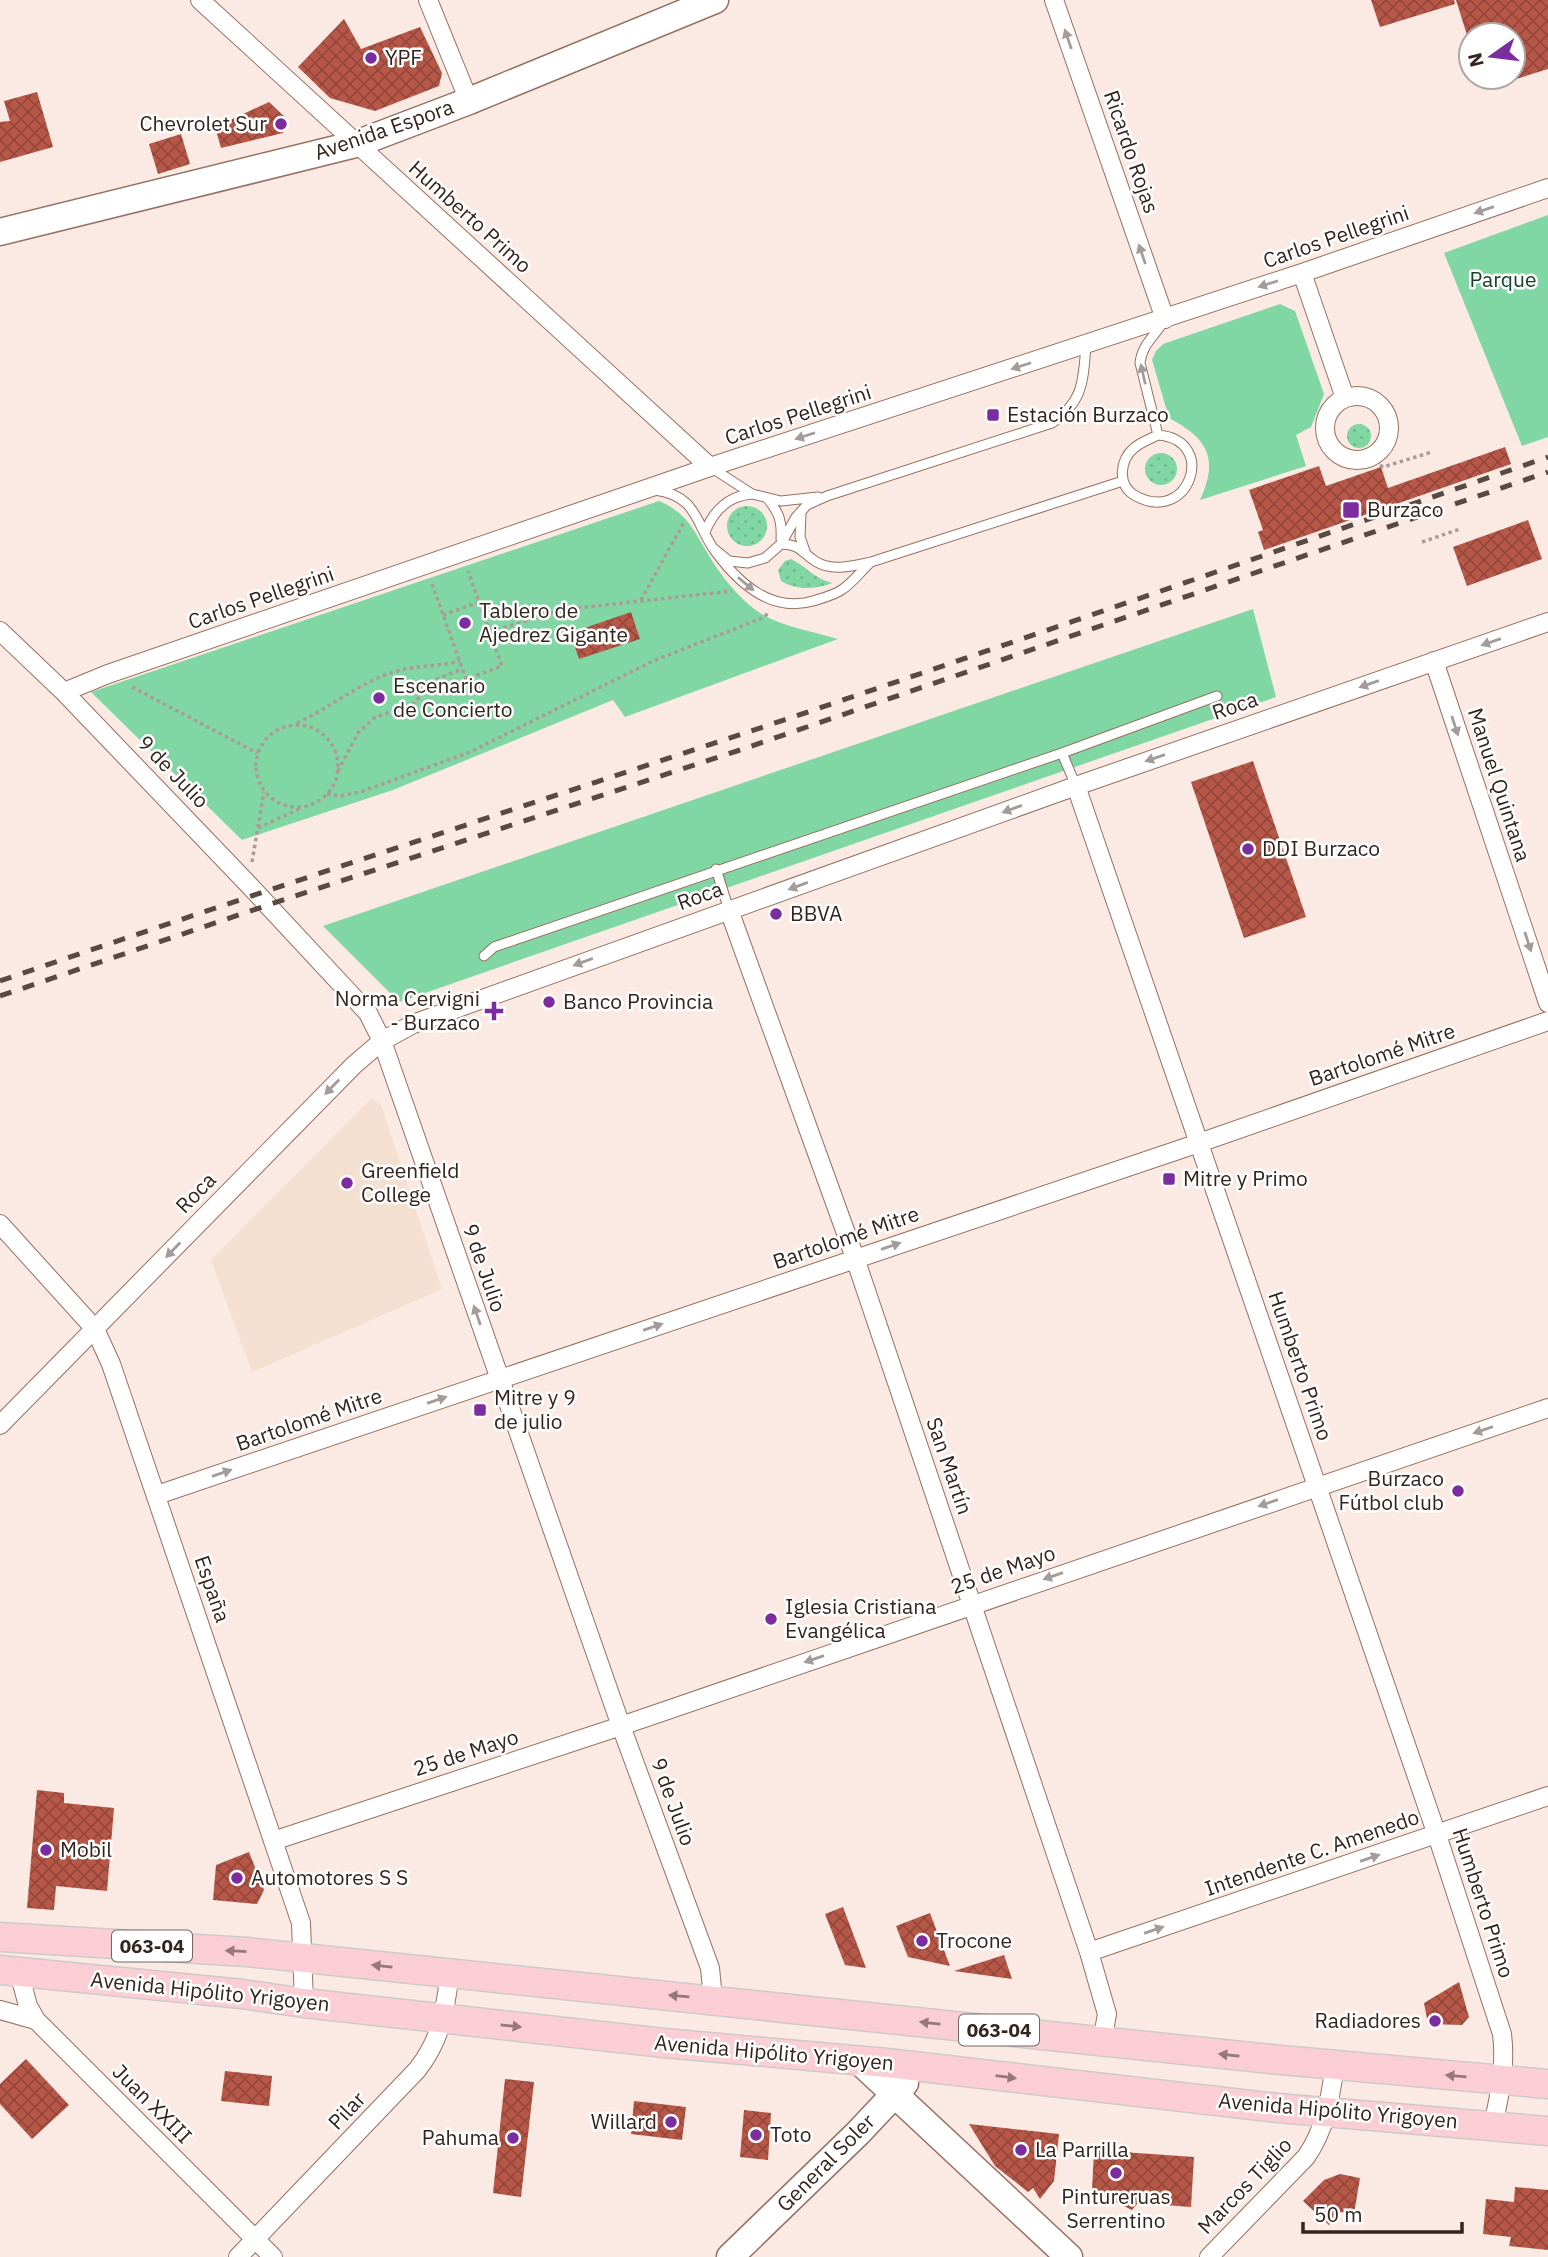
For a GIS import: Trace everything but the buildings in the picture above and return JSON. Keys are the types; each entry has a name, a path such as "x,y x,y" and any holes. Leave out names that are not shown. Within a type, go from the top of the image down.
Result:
{"main road":[{"name":"Avenida Espora","path":"0,232 356,144 469,101 715,0"},
{"name":"Avenida Hipólito Yrigoyen","path":"0,1937 247,1952 1102,2042 1548,2084"},
{"name":"Avenida Hipólito Yrigoyen","path":"10,1971 242,1994 664,2043 920,2067 1329,2112 1548,2131"},
{"path":"859,2061 1069,2257"},
{"name":"General Soler","path":"730,2257 858,2133 920,2067"}],"street":[{"name":"Humberto Primo","path":"200,0 710,467"},
{"path":"428,0 469,101"},
{"name":"Ricardo Rojas","path":"1054,0 1165,318"},
{"name":"Carlos Pellegrini","path":"64,692 108,674 710,467 1086,345 1548,188"},
{"path":"1302,273 1345,398"},
{"path":"1355,396 1374,401 1387,416 1389,426 1384,446 1368,458 1346,459 1329,445 1325,434 1328,412 1335,403 1345,398 1355,396"},
{"name":"Roca","path":"0,1425 354,1065 382,1041 413,1024 1076,786 1548,622"},
{"name":"9 de Julio","path":"0,631 64,692 368,1013 382,1041 621,1726 710,1968 713,1999"},
{"name":"Manuel Quintana","path":"1434,661 1548,1003"},
{"name":"Humberto Primo","path":"1076,786 1437,1835 1502,2034 1503,2080 1493,2125"},
{"name":"San Martín","path":"729,910 855,1258 1089,1952 1107,2014 1102,2042"},
{"name":"Bartolomé Mitre","path":"157,1495 1199,1143 1548,1021"},
{"name":"España","path":"0,1224 95,1329 111,1364 301,1923 304,2003"},
{"name":"25 de Mayo","path":"273,1841 621,1726 1548,1408"},
{"name":"Intendente C. Amenedo","path":"1089,1952 1548,1796"},
{"name":"Juan XXIII","path":"10,1971 36,2020 273,2257"},
{"name":"Pilar","path":"238,2257 417,2070 432,2050 444,2018 450,1974"},
{"path":"0,2010 36,2020"},
{"name":"Marcos Tiglio","path":"1209,2257 1306,2157 1317,2141 1329,2112 1335,2064"}],"lane":[{"path":"1158,435 1140,363 1141,352 1165,318"},
{"path":"713,548 729,561 748,563 765,558 781,544 807,505 827,496 1052,423 1066,414 1078,398 1083,382 1086,345"},
{"path":"1158,435 1170,436 1182,443 1190,456 1193,472 1187,488 1176,498 1146,500 1131,493 1123,481 1122,471 1129,454 1158,435"},
{"path":"710,467 752,494 766,498 781,501 827,496"},
{"path":"781,544 795,545 814,561 826,566 845,568 1123,481"},
{"path":"649,489 682,499 699,518 713,548 729,569 764,598 783,605 804,604 843,589 871,562"},
{"path":"705,532 712,516 724,504 738,496 752,494"},
{"path":"766,498 778,510 782,524 781,544"},
{"path":"801,511 800,537 804,551"},
{"path":"484,956 494,947 1062,753 1217,696"},
{"path":"1062,753 1076,786"},
{"path":"716,869 729,910"}],"path":[{"path":"1368,458 1383,467 1432,452"},
{"path":"641,600 691,509"},
{"path":"1422,542 1460,529"},
{"path":"426,565 466,679 502,667 462,553"},
{"path":"490,632 558,611 751,588"},
{"path":"443,615 479,602"},
{"path":"327,794 341,796 363,792 470,752 653,661 765,617 775,602"},
{"path":"300,808 287,807 274,801 264,792 257,780 257,753 263,741 274,732 321,712 356,688 396,671 460,662"},
{"path":"257,828 314,804 327,794 358,733 374,718 414,703 437,679 463,669"},
{"path":"108,674 257,753"},
{"path":"292,726 312,728 324,735 333,746 337,772"},
{"path":"248,884 264,792"}],"shaded area":[{"name":"Greenfield College","path":"372,1098 381,1105 442,1289 252,1372 211,1260"}],"green space":[{"name":"Parque","path":"1548,215 1548,437 1522,446 1444,253"},
{"path":"1280,304 1295,311 1324,394 1311,427 1296,435 1306,466 1200,500 1209,472 1206,451 1193,434 1169,418 1152,360 1163,344"},
{"path":"1359,424 1370,431 1371,436 1364,447 1359,448 1348,441 1347,436 1354,425"},
{"path":"1161,453 1173,457 1177,469 1173,481 1161,485 1149,481 1145,469 1149,457"},
{"path":"659,501 683,516 724,578 757,611 785,624 838,639 625,717 613,700 393,790 242,840 91,692"},
{"path":"747,506 761,512 767,526 761,540 747,546 733,540 727,526 733,512"},
{"path":"791,559 821,579 833,583 807,588 781,581 778,570 785,561"},
{"path":"1253,609 1276,697 399,1002 323,926"}],"railway":[{"path":"0,981 787,719 1548,457"},
{"path":"0,996 737,751 1548,472"}],"place":[{"name":"YPF","path":"371,58"},
{"name":"Chevrolet Sur","path":"281,124"},
{"name":"Estación Burzaco","path":"993,415"},
{"name":"Burzaco","path":"1351,510"},
{"name":"Tablero de Ajedrez Gigante","path":"465,623"},
{"name":"Escenario de Concierto","path":"379,698"},
{"name":"DDI Burzaco","path":"1248,849"},
{"name":"BBVA","path":"776,914"},
{"name":"Banco Provincia","path":"549,1002"},
{"name":"Norma Cervigni - Burzaco","path":"494,1011"},
{"name":"Mitre y Primo","path":"1169,1179"},
{"name":"Greenfield College","path":"347,1183"},
{"name":"Mitre y 9 de julio","path":"480,1410"},
{"name":"Burzaco Fútbol club","path":"1458,1491"},
{"name":"Iglesia Cristiana Evangélica","path":"771,1619"},
{"name":"Mobil","path":"46,1850"},
{"name":"Automotores S S","path":"237,1878"},
{"name":"Trocone","path":"922,1941"},
{"name":"Radiadores","path":"1435,2021"},
{"name":"Willard","path":"671,2122"},
{"name":"Toto","path":"756,2135"},
{"name":"Pahuma","path":"513,2138"},
{"name":"La Parrilla","path":"1021,2150"},
{"name":"Pintureruas Serrentino","path":"1116,2173"}]}
